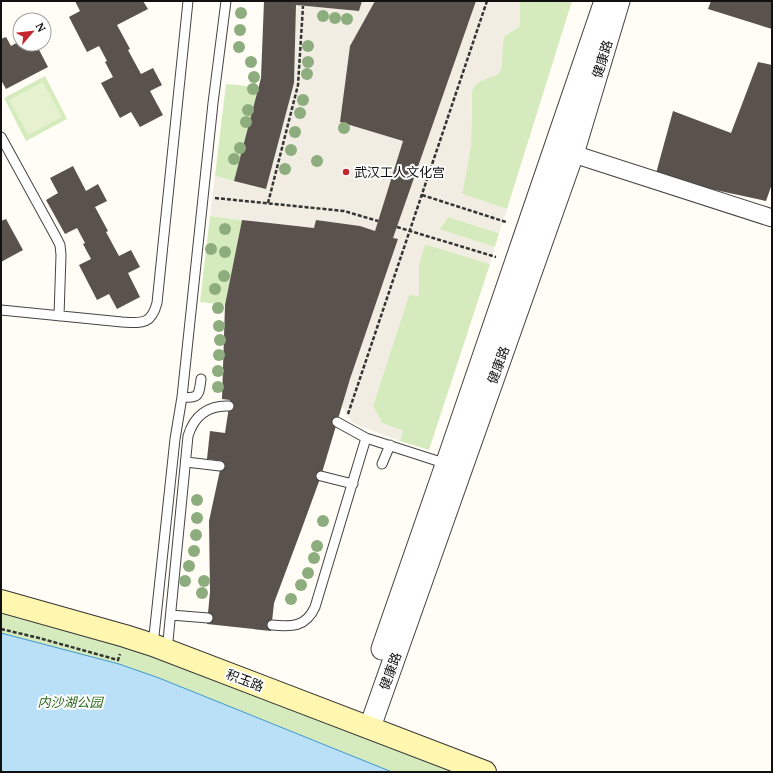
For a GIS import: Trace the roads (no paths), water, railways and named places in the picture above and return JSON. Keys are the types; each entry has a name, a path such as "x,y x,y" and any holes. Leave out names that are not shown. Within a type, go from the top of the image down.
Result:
{"main road":[{"name":"积玉路","path":"1,602 125,636 160,648 485,772"}],"street":[{"name":"健康路","path":"363,725 564,151 605,1"},
{"name":"健康路","path":"363,725 446,464 619,1"},
{"path":"564,151 772,218"}],"lane":[{"path":"1,310 139,323 146,321 153,316 158,303 188,1"},
{"path":"160,648 175,439 182,397 212,103 226,1"},
{"path":"1,137 60,245 60,316"},
{"path":"182,397 191,398 196,396 199,392 201,379"},
{"path":"160,648 171,615 188,436 196,419 203,413 216,407 229,406"},
{"path":"341,424 366,438 446,464"},
{"path":"272,625 284,627 292,626 306,621 312,614 366,438"},
{"path":"382,464 390,445"},
{"path":"186,462 220,466"},
{"path":"321,476 352,484"},
{"path":"171,615 208,618"}],"water":[{"name":"内沙湖公园","path":"1,633 119,664 159,678 392,772 1,772"}],"place":[{"name":"武汉工人文化宫","path":"346,172"}]}
